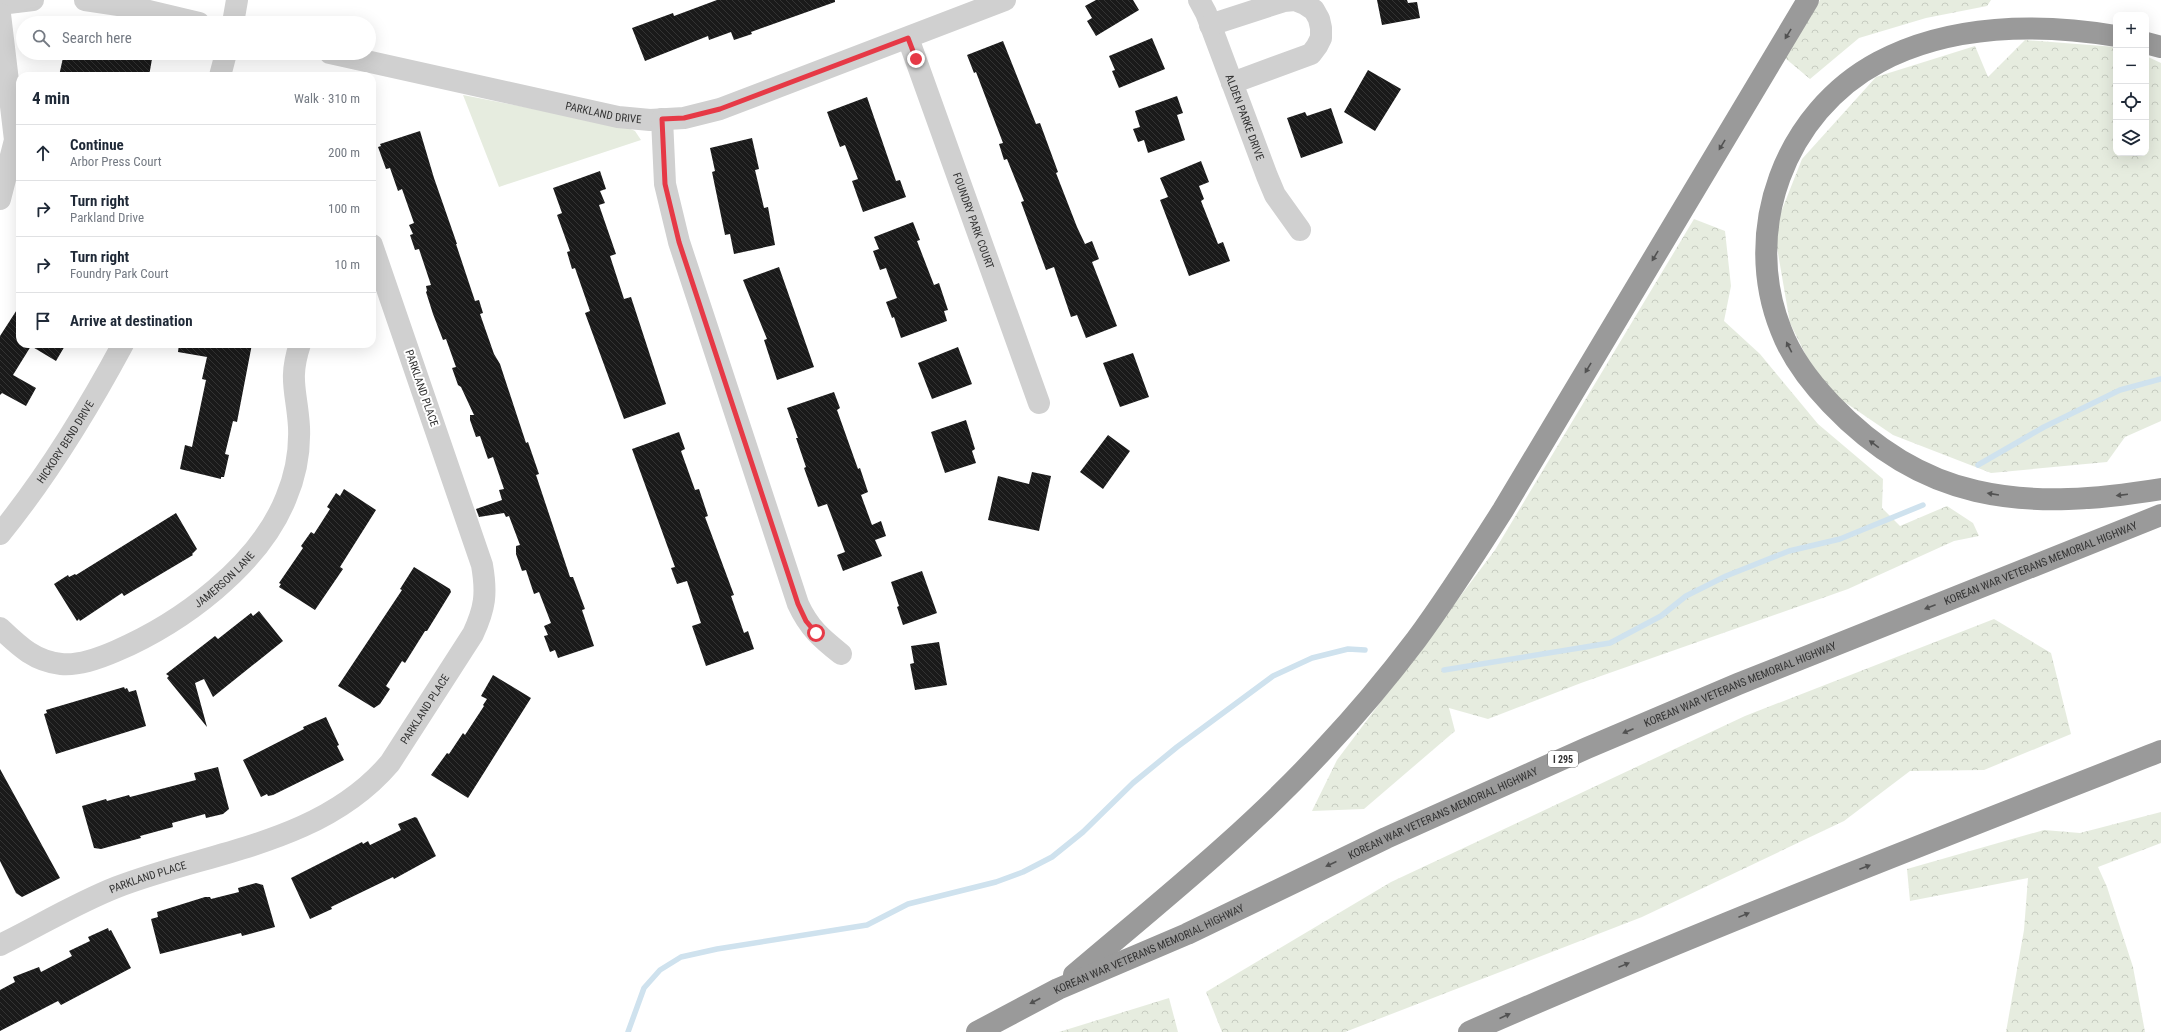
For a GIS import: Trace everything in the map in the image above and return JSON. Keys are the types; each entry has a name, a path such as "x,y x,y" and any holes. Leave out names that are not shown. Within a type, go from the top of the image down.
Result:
{"highway":[{"path":"1058,989 1190,877 1272,801 1326,747 1416,639 1460,578 1503,510 1808,0"},
{"path":"2113,36 2055,29 1982,32 1938,40 1905,50 1878,62 1852,79 1830,98 1813,116 1797,140 1783,167 1773,196 1768,220 1767,272 1770,296 1781,330 1796,361 1810,382 1850,424 1892,456 1918,470 1951,484 1976,491 2017,498 2057,500 2120,496 2161,489"},
{"path":"2149,44 2161,47"},
{"name":"KOREAN WAR VETERANS MEMORIAL HIGHWAY","path":"977,1032 1058,989 1188,934 1386,838 1595,745 1746,681 2161,515"},
{"path":"1469,1032 1594,977 1801,892 2161,751"}],"street":[{"path":"0,4 33,0"},
{"path":"85,0 132,7 170,16"},
{"path":"234,16 237,0"},
{"name":"PARKLAND DRIVE","path":"361,60 592,112 626,118 684,118 720,109 1005,0"},
{"name":"ALDEN PARKE DRIVE","path":"1199,0 1275,195 1300,230"},
{"path":"1210,25 1284,1 1295,0 1314,10 1319,19 1321,38 1311,54 1232,83"},
{"path":"0,14 16,140 0,199"},
{"name":"FOUNDRY PARK COURT","path":"908,38 1039,403"},
{"path":"221,72 224,60"},
{"path":"662,119 665,184 679,242 798,604 806,621 816,633 841,654"},
{"name":"PARKLAND PLACE","path":"0,944 117,887 296,830 356,796 375,781 390,763 473,634 482,616 485,600 485,584 482,565 376,268"},
{"name":"HICKORY BEND DRIVE","path":"0,534 22,507 58,455 121,348"},
{"name":"JAMERSON LANE","path":"0,628 23,651 41,660 62,664 78,663 103,656 140,641 200,602 225,580 261,542 275,521 286,498 298,452 299,428 293,380 294,362 299,348"}],"green space":[{"path":"1820,0 1991,0 1987,6 1926,18 1859,38 1810,79 1785,58"},
{"path":"2025,40 2113,47 2113,156 2149,156 2149,57 2161,63 2161,421 2125,437 2107,462 1991,473 1893,435 1821,386 1790,323 1774,230 1802,159 1876,77 1975,46 1988,77"},
{"path":"463,95 626,127 635,131 641,140 499,187"},
{"path":"1694,219 1725,231 1731,286 1724,321 1760,354 1818,424 1883,479 1882,508 1900,526 1947,506 1973,523 1979,536 1954,541 1848,589 1581,683 1488,719 1449,708 1455,731 1364,809 1312,811 1337,760 1495,550"},
{"path":"1994,619 2051,653 2071,734 1984,770 1910,771 1844,821 1642,917 1345,1032 1222,1032 1206,992 1391,882 1745,716"},
{"path":"2161,812 2161,843 2098,867 2107,887 2133,967 2145,1032 2006,1032 2024,930 2028,878 1910,901 1907,869 2044,830 2080,833"},
{"path":"1169,998 1178,1032 1059,1032"}],"building":[{"path":"717,0 835,0 835,2 751,32 752,34 734,40 731,32 709,40 708,36 645,61 632,28 673,13 674,16"},
{"path":"1096,0 1133,0 1139,10 1096,36 1087,21 1092,18 1085,6"},
{"path":"1377,0 1407,0 1408,3 1417,2 1420,18 1382,25"},
{"path":"1152,38 1165,69 1119,88 1112,71 1115,70 1109,56"},
{"path":"1003,41 1036,124 1040,123 1058,172 1056,173 1077,227 1085,244 1092,241 1099,259 1092,262 1117,326 1086,338 1077,315 1071,317 1054,267 1046,270 1021,202 1024,201 1007,159 1004,160 999,144 1003,143 976,72 974,73 967,55"},
{"path":"62,60 152,60 150,72 60,72"},
{"path":"1368,70 1401,89 1375,131 1344,112"},
{"path":"1177,96 1183,113 1177,115 1185,140 1148,153 1144,140 1138,142 1133,129 1140,127 1135,111"},
{"path":"867,97 896,181 900,180 906,197 863,212 852,181 858,179 845,145 840,147 827,112"},
{"path":"1331,108 1343,143 1301,158 1287,118 1305,112 1307,116"},
{"path":"420,131 475,301 479,300 483,313 480,314 494,354 500,364 526,443 528,442 539,474 536,475 570,577 573,577 585,609 582,610 594,646 558,658 555,650 550,652 544,636 548,635 544,626 551,623 539,592 534,594 526,570 522,571 516,554 516,546 520,545 509,516 506,517 504,513 479,517 476,509 502,500 499,490 504,489 493,457 488,459 480,436 476,437 470,420 470,415 474,415 461,387 458,385 452,368 456,367 446,339 443,340 426,292 426,286 431,285 419,249 415,250 410,235 413,234 409,225 414,223 402,189 398,191 390,168 386,169 378,147 381,146 380,144"},
{"path":"752,138 759,169 755,170 764,208 768,207 775,245 734,254 730,234 725,235 712,172 715,171 710,148"},
{"path":"1201,161 1209,182 1199,186 1204,199 1201,201 1218,244 1223,242 1230,261 1189,276 1160,200 1168,197 1160,178"},
{"path":"600,171 606,189 600,191 605,203 599,205 616,254 610,256 624,299 631,297 666,404 624,419 585,313 590,311 575,268 572,269 567,252 570,251 557,215 562,213 553,188"},
{"path":"913,222 920,240 917,241 934,285 939,283 948,310 944,311 947,321 901,338 894,317 892,318 886,302 897,298 886,268 880,270 873,251 879,249 874,237"},
{"path":"779,267 814,367 777,380 764,340 767,339 743,280"},
{"path":"16,311 16,348 30,348 13,375 36,388 26,406 2,393 0,395 0,336"},
{"path":"958,347 972,384 932,399 918,363"},
{"path":"34,348 64,348 56,361"},
{"path":"178,348 251,348 237,422 233,421 225,454 229,455 224,477 221,477 221,479 180,469 185,445 192,447 206,380 202,379 207,357 178,352"},
{"path":"1133,353 1149,397 1120,407 1103,363"},
{"path":"834,392 840,408 837,410 858,469 860,468 868,492 861,495 872,525 881,521 886,536 875,540 882,556 843,571 837,555 845,552 827,504 818,507 804,468 806,467 796,438 798,438 787,408"},
{"path":"966,420 975,449 972,451 976,463 945,473 931,432"},
{"path":"679,432 685,449 681,451 695,490 699,489 708,516 705,517 734,595 731,596 744,633 748,631 754,649 706,666 692,626 701,623 687,581 677,584 671,568 675,567 632,449"},
{"path":"1108,435 1130,451 1103,489 1080,472"},
{"path":"1032,472 1051,476 1039,531 988,520 998,476 1029,484"},
{"path":"344,489 376,510 340,567 343,569 315,610 279,587 281,584 279,583 303,548 301,546 311,532 314,534 330,509 327,507 336,493 340,496"},
{"path":"176,513 197,549 192,554 193,555 124,596 122,593 80,621 79,619 77,621 54,584 68,575 69,577 75,574 76,575"},
{"path":"414,567 450,589 451,592 405,663 402,661 386,686 390,689 380,704 374,708 338,686 402,590 400,589"},
{"path":"922,571 937,613 903,625 897,607 899,606 891,582"},
{"path":"259,611 283,641 213,697 204,679 195,683 207,727 167,678 169,676 166,674 215,636 218,639 251,613 253,616"},
{"path":"939,642 947,685 915,690 910,664 914,663 911,646"},
{"path":"493,675 531,698 468,798 431,775 447,753 449,754 463,733 465,735 484,706 483,705 487,699 481,696"},
{"path":"124,687 125,689 127,688 129,692 136,690 146,726 56,754 44,714 47,713 46,710"},
{"path":"326,717 344,760 273,795 268,796 267,794 261,797 243,760 304,729 303,727"},
{"path":"218,767 229,809 223,814 206,818 205,814 172,823 173,827 140,836 141,838 101,849 94,848 82,806 106,799 107,801 129,795 130,797 196,780 194,773"},
{"path":"0,769 60,878 22,897 16,893 0,861"},
{"path":"415,817 417,818 436,856 394,879 393,877 331,907 332,909 310,919 291,878 362,842 363,844 368,841 370,845 401,830 398,824"},
{"path":"256,883 263,885 275,927 242,936 241,933 160,954 151,919 158,917 157,912 205,897 210,897 211,899 239,892 238,888"},
{"path":"108,928 109,931 111,930 131,968 61,1005 58,1001 0,1031 0,990 15,982 13,977 39,967 41,972 72,956 69,951 90,941 88,937"}],"waterway":[{"path":"1978,465 2044,427 2120,390 2161,379"},
{"path":"1444,670 1610,643 1661,616 1686,596 1726,576 1789,551 1840,539 1923,505"},
{"path":"628,1032 644,988 660,970 681,957 717,949 867,925 908,904 996,882 1023,872 1052,857 1083,832 1133,783 1177,747 1273,676 1312,658 1348,649 1365,650"}],"route":[{"path":"816,633 806,621 798,604 679,242 665,184 662,119 684,118 720,109 908,38 916,59"}]}
